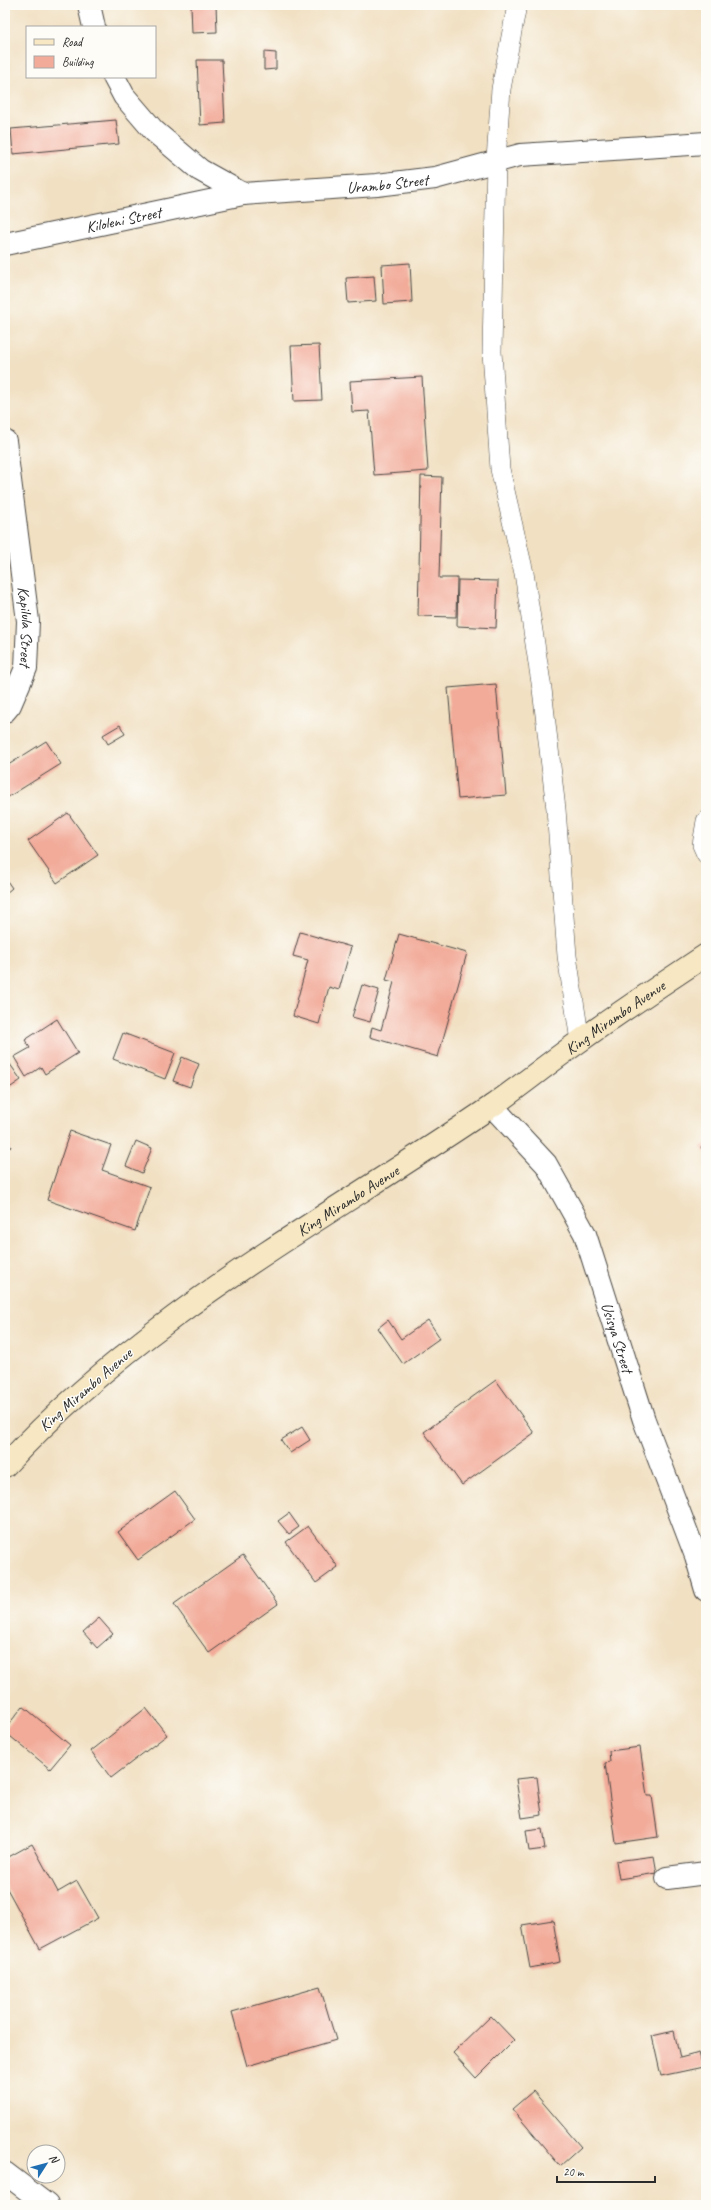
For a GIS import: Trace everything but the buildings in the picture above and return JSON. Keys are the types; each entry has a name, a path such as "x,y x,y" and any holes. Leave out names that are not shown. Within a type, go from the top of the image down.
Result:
{"main road":[{"name":"King Mirambo Avenue","path":"5,1466 61,1407 133,1347 273,1246 492,1106 580,1041 706,955"}],"street":[{"path":"88,5 94,26"},
{"path":"115,78 124,96 154,131 200,170 243,194"},
{"name":"Urambo Street","path":"243,194 377,185 435,178 496,160 520,155 706,143"},
{"name":"Kiloleni Street","path":"5,244 243,194"},
{"name":"Kapilula Street","path":"5,442 28,621 26,668 10,705 5,711"},
{"name":"Usisya Street","path":"492,1106 546,1164 585,1234 644,1420 696,1556 706,1590"},
{"path":"667,1878 706,1873"},
{"path":"5,2173 47,2205"}],"lane":[{"path":"517,5 500,89 496,160 492,352 500,469 524,573 542,689 556,808 567,956 580,1041"},
{"path":"706,821 702,845 706,854"}]}
